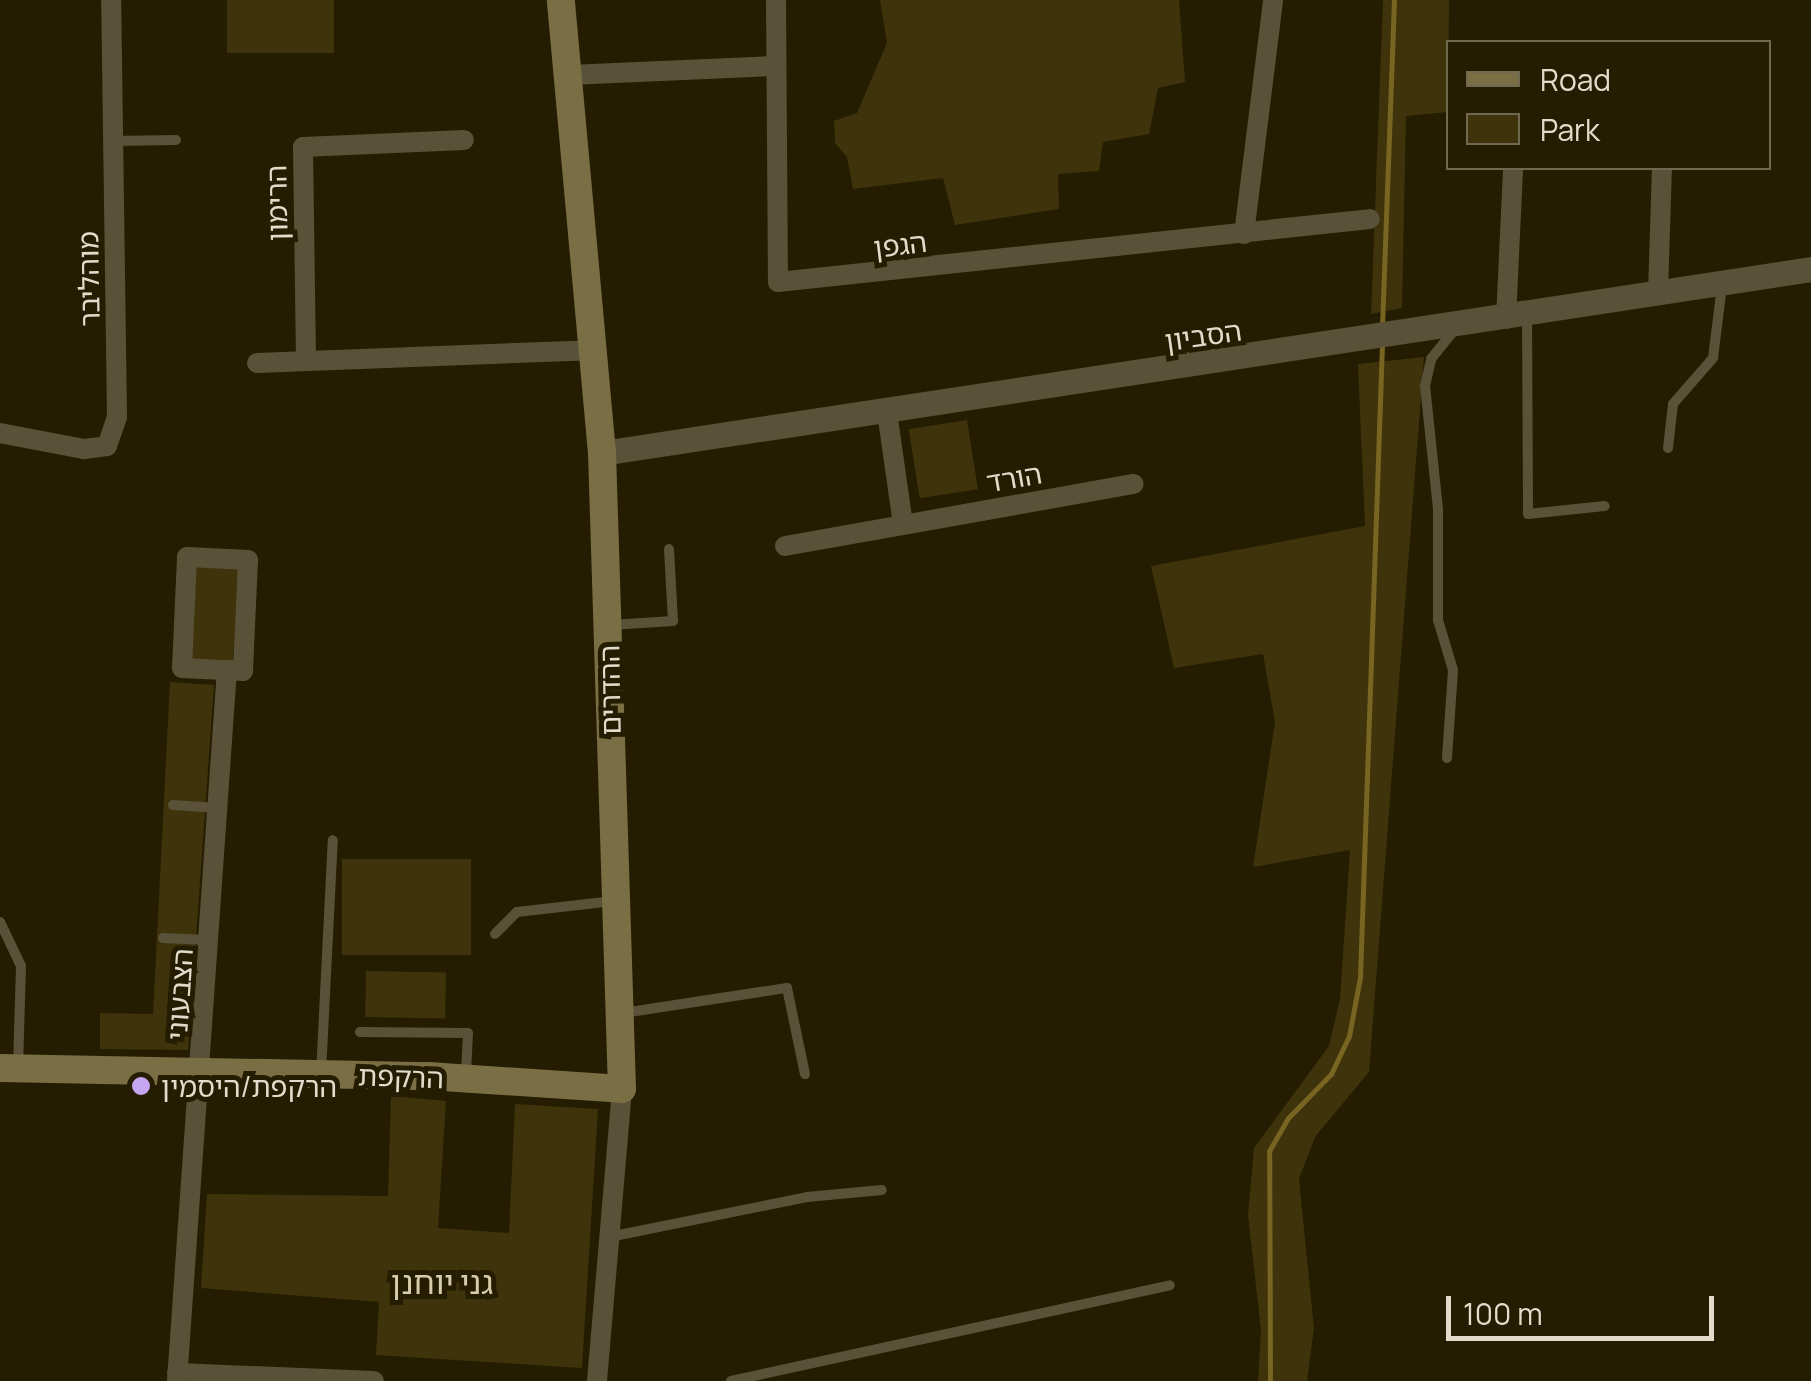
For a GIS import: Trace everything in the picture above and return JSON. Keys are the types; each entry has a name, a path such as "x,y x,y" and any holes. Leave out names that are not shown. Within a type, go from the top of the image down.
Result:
{"main road":[{"name":"ההדרים","path":"562,0 602,453 622,1089"},
{"name":"הרקפת","path":"9,1068 466,1078 622,1089"}],"street":[{"name":"מוהליבר","path":"0,432 84,449 107,446 117,417 111,0"},
{"name":"הגפן","path":"776,0 778,282 1370,218"},
{"path":"1244,234 1273,0"},
{"path":"568,75 776,66"},
{"name":"הרימון","path":"306,360 303,147 464,140"},
{"path":"1513,170 1517,317"},
{"path":"1658,293 1662,170"},
{"name":"הסביון","path":"602,453 1362,342 1811,270"},
{"path":"257,363 592,350"},
{"path":"887,412 903,525"},
{"name":"הורד","path":"784,546 1134,484"},
{"name":"הצבעוני","path":"187,557 248,560 243,671 227,670 182,668 187,557"},
{"name":"הצבעוני","path":"177,1377 202,1071 227,670"},
{"name":"ההדרים","path":"597,1381 622,1089"},
{"path":"177,1377 374,1381"}],"lane":[{"path":"113,141 176,140"},
{"path":"1668,448 1673,404 1713,358 1722,282"},
{"path":"1517,317 1528,514 1605,506"},
{"path":"1447,758 1454,670 1438,620 1438,510 1425,386 1431,360 1456,327"},
{"path":"607,625 673,621 668,549"},
{"path":"173,805 218,808"},
{"path":"320,1074 333,840"},
{"path":"495,934 517,912 615,901"},
{"path":"0,922 21,966 9,1068"},
{"path":"164,938 210,940"},
{"path":"619,1013 788,988 805,1074"},
{"path":"360,1032 468,1033 466,1078"},
{"path":"609,1237 808,1197 882,1190"},
{"path":"731,1381 1170,1285"}],"green space":[{"path":"227,0 334,0 334,53 227,53"},
{"path":"880,0 1179,0 1185,82 1158,88 1149,134 1103,142 1099,171 1058,174 1059,209 955,225 943,178 853,189 847,157 835,143 834,121 857,113 887,43"},
{"path":"1383,0 1449,0 1446,112 1406,116 1402,308 1371,314"},
{"path":"1424,357 1369,1072 1315,1137 1299,1179 1314,1328 1307,1381 1258,1381 1261,1330 1248,1215 1254,1148 1329,1046 1340,999 1350,850 1253,867 1275,722 1263,654 1174,668 1151,566 1365,526 1358,364"},
{"path":"967,420 978,489 920,498 909,429"},
{"path":"196,567 238,569 233,661 191,659"},
{"path":"170,682 214,685 188,1050 100,1049 100,1013 153,1014"},
{"path":"342,859 471,859 471,955 342,955"},
{"path":"366,971 446,972 445,1018 365,1017"},
{"path":"391,1096 446,1101 438,1228 509,1233 515,1104 598,1109 582,1368 376,1355 379,1302 201,1288 207,1194 388,1196"}],"waterway":[{"path":"1382,327 1394,0"},
{"path":"1270,1381 1269,1151 1288,1118 1331,1074 1349,1036 1360,977 1382,343"}],"place":[{"name":"הרקפת/היסמין","path":"141,1086"}],"district":[{"name":"גני יוחנן","path":"442,1282"}]}
